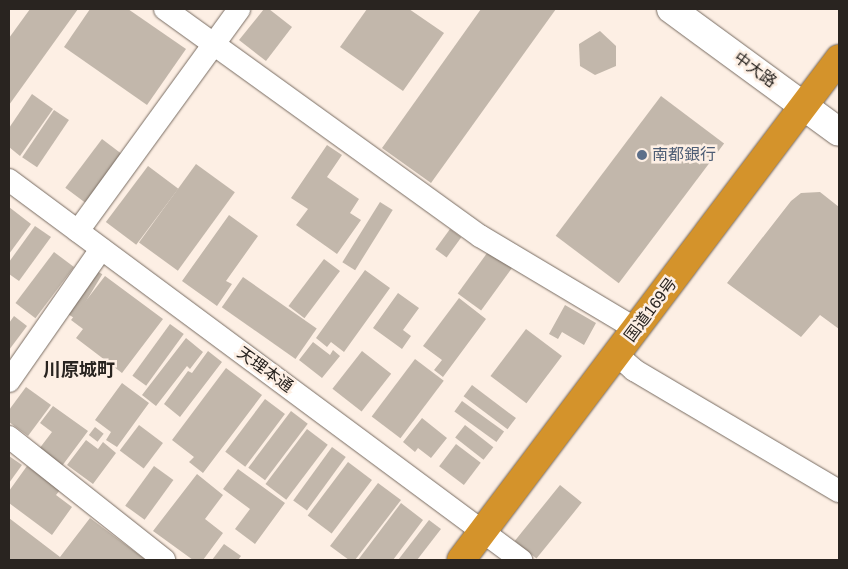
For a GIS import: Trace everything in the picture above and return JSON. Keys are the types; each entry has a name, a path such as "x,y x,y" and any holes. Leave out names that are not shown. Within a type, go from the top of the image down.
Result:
{"highway":[{"name":"国道169号","path":"461,560 839,59"}],"street":[{"path":"165,9 480,236 636,329"},
{"path":"78,232 239,9"},
{"name":"中大路","path":"670,9 839,132"},
{"name":"天理本通","path":"9,180 482,533 521,560"},
{"path":"9,381 101,249"},
{"path":"617,355 634,370 839,491"},
{"path":"9,437 164,560"}],"building":[{"path":"30,9 78,9 9,105 9,38"},
{"path":"90,9 128,9 186,49 147,105 64,47"},
{"path":"264,9 269,9 292,27 266,61 239,40"},
{"path":"367,9 409,9 444,33 403,91 340,47"},
{"path":"481,9 556,9 431,183 382,148"},
{"path":"600,31 616,46 616,66 595,75 580,66 579,44"},
{"path":"32,94 53,109 20,156 9,147 9,128"},
{"path":"661,96 724,144 619,283 556,236"},
{"path":"54,110 69,120 37,167 22,157"},
{"path":"102,139 123,155 86,203 65,188"},
{"path":"327,145 342,155 327,177 359,199 350,213 361,220 337,254 296,225 308,209 291,198"},
{"path":"196,164 235,192 178,271 139,242"},
{"path":"148,166 178,189 136,245 106,222"},
{"path":"820,192 839,207 839,329 820,315 801,337 727,283 791,201 801,193"},
{"path":"380,202 393,210 355,270 342,262"},
{"path":"9,207 31,224 9,254"},
{"path":"229,215 258,236 226,281 232,284 217,306 182,281"},
{"path":"35,226 51,237 19,281 9,274 9,262"},
{"path":"450,229 461,237 447,257 435,249"},
{"path":"490,249 513,266 481,311 458,293"},
{"path":"54,252 74,267 35,318 15,303"},
{"path":"324,259 340,271 304,318 288,306"},
{"path":"92,268 102,274 76,319 65,313"},
{"path":"365,270 390,288 344,352 331,342 327,347 316,338"},
{"path":"105,276 163,319 122,373 76,338 83,329 71,320"},
{"path":"243,277 317,329 296,359 222,307"},
{"path":"398,293 419,308 403,330 411,336 402,349 373,328"},
{"path":"459,298 486,319 443,377 434,370 442,360 423,346"},
{"path":"565,305 596,323 584,345 562,332 558,339 549,334"},
{"path":"14,316 27,326 9,350 9,323"},
{"path":"170,324 184,334 146,386 132,376"},
{"path":"526,329 562,356 526,403 490,376"},
{"path":"186,338 203,352 190,369 187,366 156,406 142,395"},
{"path":"313,342 330,355 333,350 340,356 322,378 299,360"},
{"path":"208,351 222,362 180,417 164,404 188,371 192,373"},
{"path":"362,351 391,374 362,412 332,389"},
{"path":"415,359 444,381 400,438 372,417"},
{"path":"226,368 262,395 203,473 189,462 194,457 172,440"},
{"path":"122,383 149,403 117,447 106,440 111,432 95,420"},
{"path":"472,385 516,418 507,429 464,396"},
{"path":"26,387 51,405 28,436 9,422 9,410"},
{"path":"265,399 285,414 245,467 225,452"},
{"path":"462,401 504,432 496,442 454,412"},
{"path":"53,406 88,431 62,466 39,449 52,432 40,423"},
{"path":"291,411 308,424 265,480 248,468"},
{"path":"422,418 447,438 431,458 418,448 415,452 403,442"},
{"path":"139,425 163,443 144,469 120,451"},
{"path":"465,425 493,447 484,460 455,438"},
{"path":"95,427 104,434 98,442 89,435"},
{"path":"307,429 328,445 286,500 265,484"},
{"path":"86,440 98,449 103,442 116,453 93,484 67,465"},
{"path":"456,444 481,463 464,485 439,466"},
{"path":"332,447 346,457 307,510 293,500"},
{"path":"9,456 22,465 9,483"},
{"path":"348,462 372,480 332,534 308,516"},
{"path":"27,466 60,490 56,495 72,507 52,535 9,503 9,491"},
{"path":"154,466 173,480 145,520 125,506"},
{"path":"238,469 285,503 255,544 235,529 250,509 223,489"},
{"path":"197,474 223,495 205,519 223,533 203,560 193,560 153,531"},
{"path":"378,483 401,500 355,560 349,560 330,546"},
{"path":"560,485 582,503 536,559 515,541"},
{"path":"401,503 423,520 393,560 358,560"},
{"path":"9,518 60,557 90,518 146,560 9,560"},
{"path":"429,520 441,529 417,560 398,560"},
{"path":"224,544 241,556 238,560 212,560"}],"place":[{"name":"南都銀行","path":"642,155"}],"district":[{"name":"川原城町","path":"79,370"}]}
